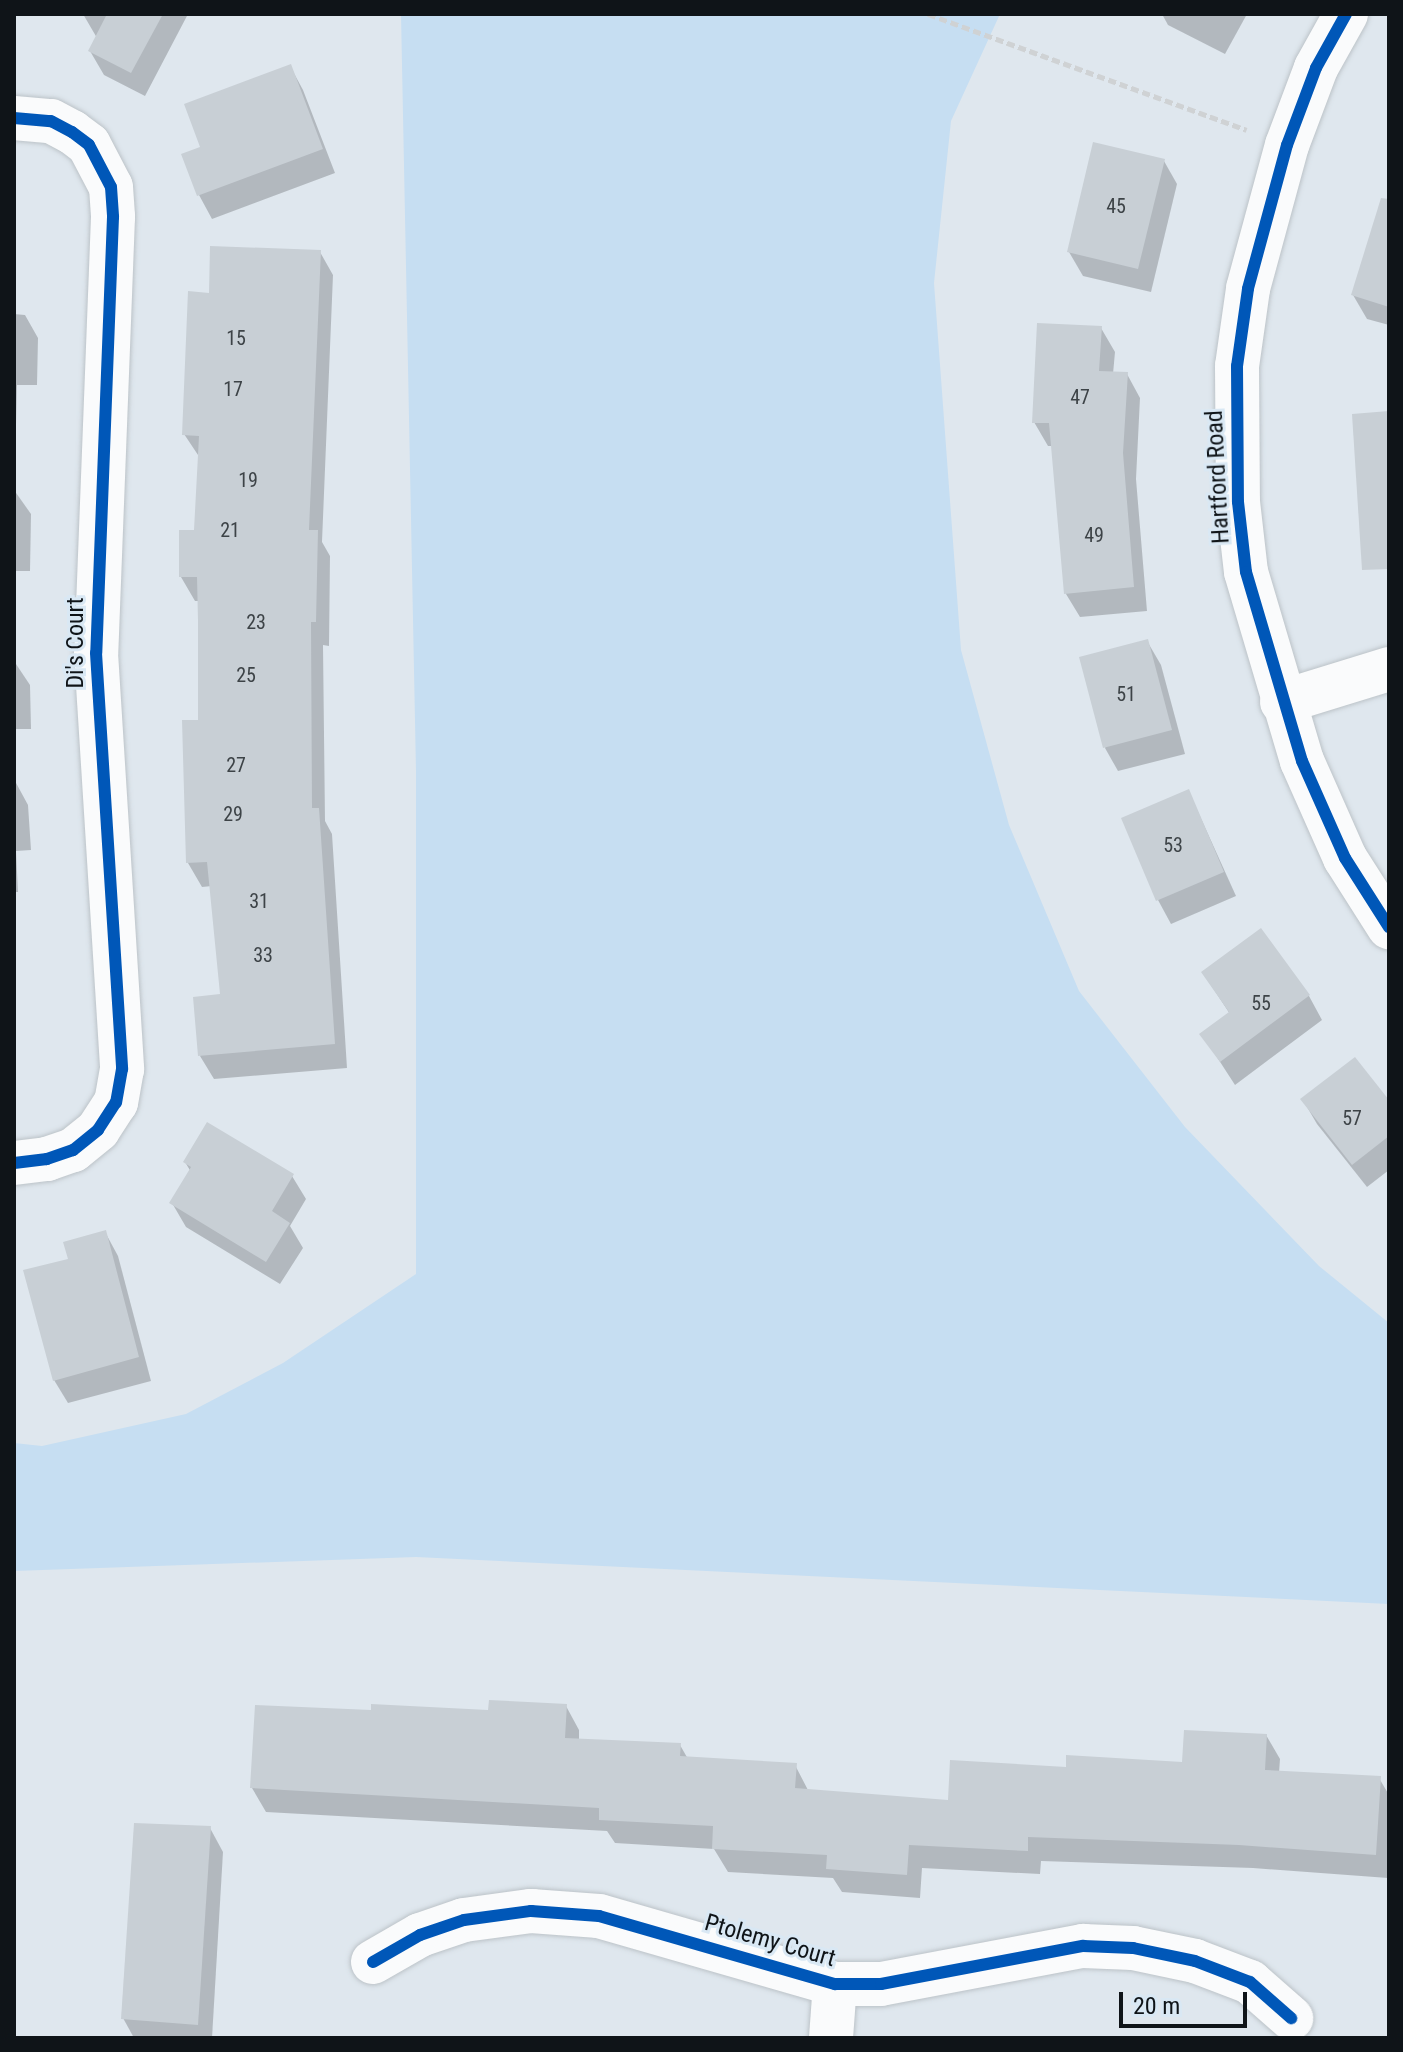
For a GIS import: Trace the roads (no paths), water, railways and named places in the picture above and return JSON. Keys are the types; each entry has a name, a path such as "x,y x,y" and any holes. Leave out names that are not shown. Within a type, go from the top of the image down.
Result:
{"street":[{"name":"Hartford Road","path":"1346,14 1316,68 1287,145 1248,289 1237,366 1236,443 1246,572 1282,702 1324,815 1345,858 1389,927"},
{"name":"Di's Court","path":"14,118 51,121 72,132 89,145 111,187 113,217 96,653 122,1069 116,1102 98,1130 73,1150 47,1159 14,1163"},
{"path":"1282,702 1389,669"},
{"name":"Ptolemy Court","path":"373,1962 420,1935 464,1920 531,1911 599,1916 835,1984 881,1984 1083,1946 1133,1948 1195,1961 1250,1982 1291,2018"},
{"path":"831,2038 835,1984"}]}
